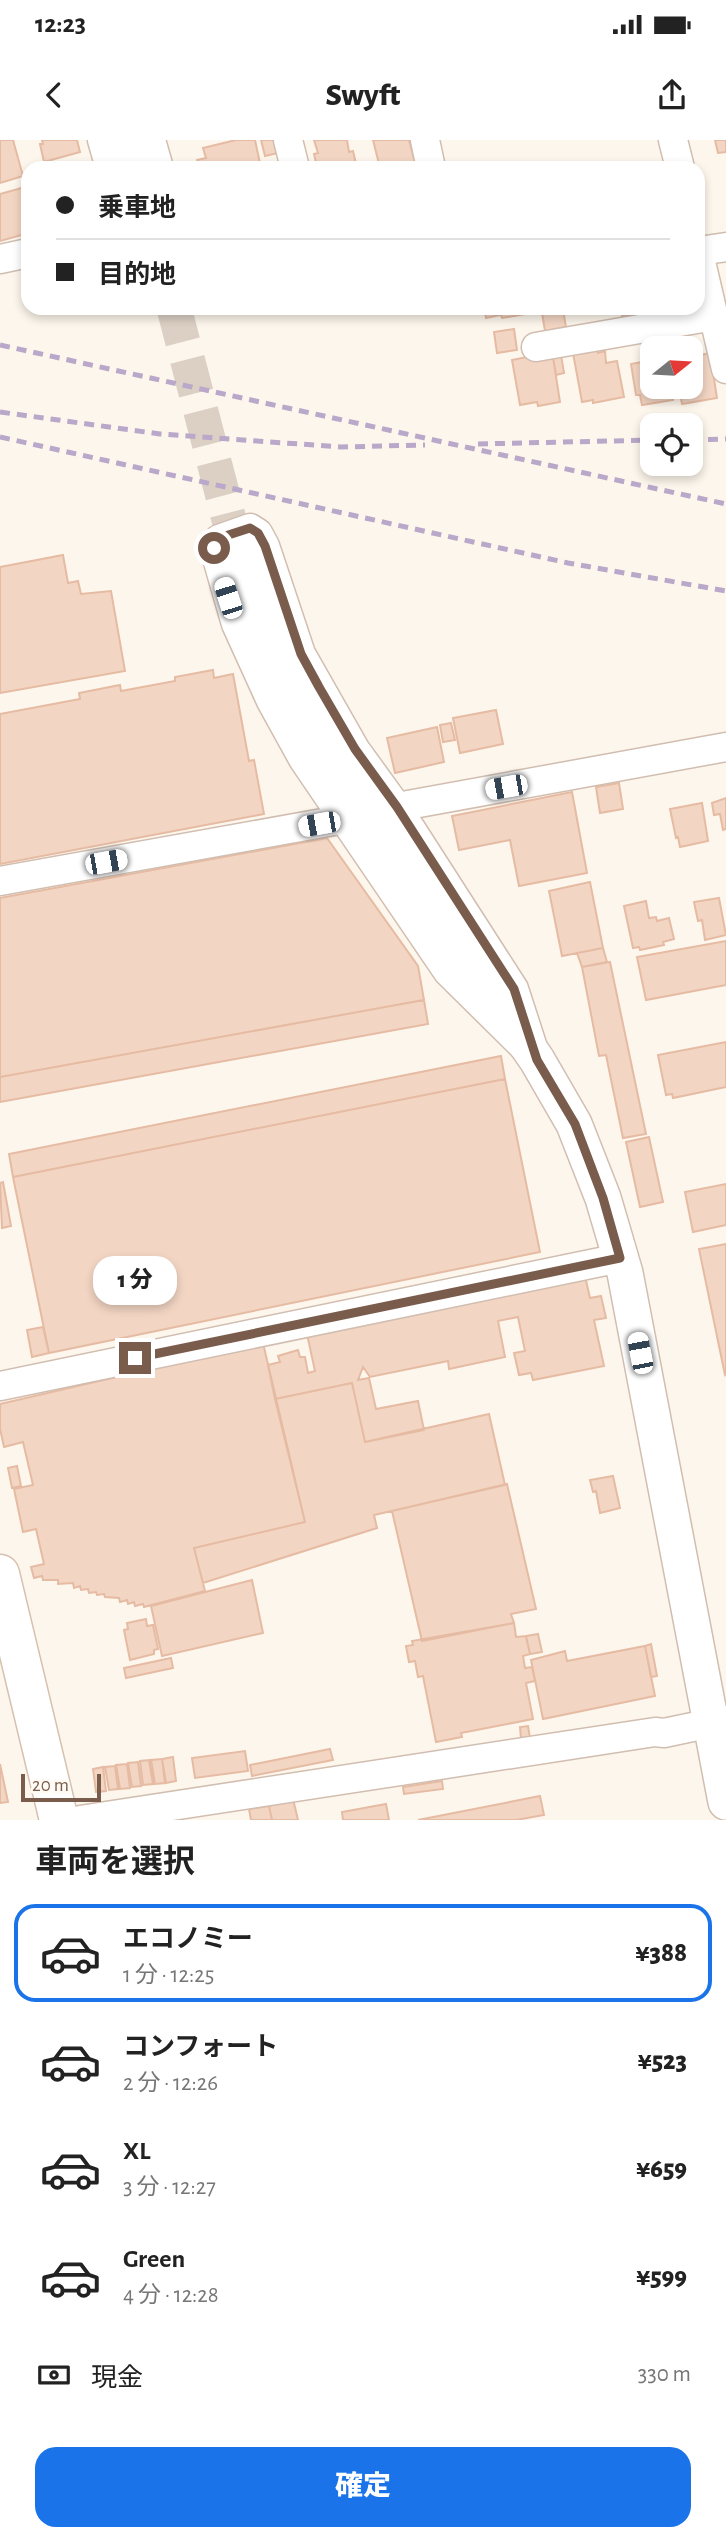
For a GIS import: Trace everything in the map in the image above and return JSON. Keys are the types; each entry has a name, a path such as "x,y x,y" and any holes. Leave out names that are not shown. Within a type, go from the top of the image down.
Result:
{"main road":[{"path":"0,1574 59,1820"}],"street":[{"path":"102,140 108,161"},
{"path":"129,140 134,161"},
{"path":"151,140 157,161"},
{"path":"288,140 293,161"},
{"path":"425,140 429,161"},
{"path":"673,140 678,161"},
{"path":"705,249 726,247"},
{"path":"0,259 21,254"},
{"path":"705,276 726,369"},
{"path":"536,346 714,316"},
{"path":"250,528 258,533 265,546 301,654 355,749 397,807 514,989 537,1060 448,972 303,759 271,701 236,624 214,548 219,538 250,528"},
{"path":"239,558 266,638 291,695 329,758 537,1060 575,1124 603,1198 620,1258 718,1722 726,1802"},
{"path":"397,807 726,747"},
{"path":"0,881 345,819"},
{"path":"0,1386 620,1258"},
{"path":"80,1820 655,1732 664,1733 718,1722"}],"building":[{"path":"0,140 13,140 21,177 0,183"},
{"path":"42,140 77,140 80,152 44,161 40,144 43,144"},
{"path":"236,140 255,140 260,161 197,161 206,158 203,148"},
{"path":"261,140 275,140 278,153 265,156"},
{"path":"314,140 347,140 349,152 353,151 355,161 316,161 314,154 318,153"},
{"path":"373,140 409,140 414,161 378,161"},
{"path":"715,140 726,140 726,152 718,153"},
{"path":"21,188 21,235 0,241 0,194"},
{"path":"542,315 564,315 566,327 545,331"},
{"path":"514,329 517,350 497,353 494,332"},
{"path":"597,349 598,353 605,351 606,363 617,361 624,397 593,403 593,400 582,402 573,353"},
{"path":"710,353 717,398 682,404 681,399 704,399 704,354"},
{"path":"561,355 564,373 556,375 553,357"},
{"path":"532,356 553,357 560,402 538,406 537,402 520,405 512,360"},
{"path":"640,362 640,395 636,395 631,364"},
{"path":"641,399 673,399 673,400 642,405"},
{"path":"63,555 68,583 78,581 81,594 111,591 125,671 0,693 0,567"},
{"path":"213,670 214,678 233,674 249,761 254,760 264,814 0,864 0,714 80,699 79,693 120,685 121,691 175,681 175,677"},
{"path":"496,710 503,744 460,753 453,718"},
{"path":"451,723 455,740 443,742 440,725"},
{"path":"437,727 444,762 395,773 387,738"},
{"path":"619,783 623,809 600,813 596,787"},
{"path":"572,792 587,873 519,886 510,840 459,850 452,816"},
{"path":"726,798 726,829 723,830 720,814 714,815 712,803"},
{"path":"702,803 708,841 680,847 670,809"},
{"path":"327,838 418,966 424,1000 0,1077 0,898"},
{"path":"590,882 603,948 562,956 549,891"},
{"path":"719,898 726,935 705,940 702,920 698,921 694,902"},
{"path":"646,901 649,918 656,917 657,921 669,918 674,939 663,942 664,945 640,950 639,947 633,948 624,906"},
{"path":"726,941 726,985 646,1000 637,957"},
{"path":"603,948 607,962 582,967 577,953"},
{"path":"610,962 646,1134 623,1138 606,1055 599,1056 582,967"},
{"path":"424,1000 428,1024 0,1102 0,1077"},
{"path":"726,1042 726,1087 673,1098 672,1094 666,1095 658,1055"},
{"path":"501,1056 505,1079 13,1177 9,1154"},
{"path":"505,1079 540,1252 49,1353 13,1177"},
{"path":"649,1137 663,1202 640,1207 626,1142"},
{"path":"3,1182 11,1226 2,1228 0,1183"},
{"path":"726,1184 726,1225 693,1232 685,1192"},
{"path":"726,1244 726,1374 725,1375 699,1249"},
{"path":"585,1276 590,1298 601,1296 606,1318 594,1320 604,1366 533,1380 531,1373 519,1375 514,1353 525,1351 518,1317 498,1321 505,1357 449,1369 448,1361 370,1377 363,1367 358,1380 369,1378 376,1409 418,1401 424,1430 365,1442 352,1383 275,1399 268,1365 280,1362 278,1356 298,1350 300,1357 305,1357 308,1373 315,1371 307,1334"},
{"path":"43,1327 49,1353 32,1357 27,1330"},
{"path":"263,1343 305,1522 194,1548 205,1591 144,1607 143,1604 135,1606 134,1602 128,1604 127,1600 120,1602 119,1598 105,1597 104,1594 89,1593 88,1589 81,1590 80,1586 74,1588 73,1583 58,1584 58,1580 43,1580 42,1576 34,1578 31,1567 44,1564 36,1529 23,1532 14,1489 33,1485 23,1442 4,1447 0,1429 0,1404"},
{"path":"352,1383 365,1442 489,1414 505,1485 374,1515 377,1528 203,1583 194,1548 305,1522 275,1399"},
{"path":"17,1466 21,1486 12,1488 8,1468"},
{"path":"613,1476 620,1508 600,1513 596,1491 593,1492 590,1480"},
{"path":"507,1484 536,1609 511,1614 514,1623 422,1641 392,1511"},
{"path":"252,1580 263,1633 162,1656 151,1606"},
{"path":"146,1619 147,1626 153,1625 158,1649 154,1650 154,1654 130,1660 124,1630 128,1629 127,1623"},
{"path":"514,1623 516,1637 526,1636 530,1654 523,1656 525,1668 532,1667 535,1681 526,1683 533,1719 461,1733 462,1737 436,1742 423,1676 418,1677 415,1661 409,1662 406,1646 413,1645 412,1641"},
{"path":"538,1634 542,1652 530,1654 526,1636"},
{"path":"651,1644 657,1676 651,1677 645,1646"},
{"path":"645,1646 655,1696 543,1719 531,1660 565,1651 567,1661"},
{"path":"171,1658 173,1668 126,1678 124,1668"},
{"path":"528,1726 530,1738 521,1739 520,1727"},
{"path":"330,1749 333,1760 252,1776 250,1765"},
{"path":"245,1751 248,1771 195,1778 192,1758"},
{"path":"173,1757 176,1781 166,1783 162,1759"},
{"path":"162,1759 165,1783 155,1784 151,1760"},
{"path":"149,1760 153,1784 143,1785 140,1761"},
{"path":"138,1762 141,1786 132,1787 128,1763"},
{"path":"0,1764 8,1802 0,1803"},
{"path":"127,1764 130,1788 120,1789 116,1765"},
{"path":"115,1766 118,1789 109,1790 105,1767"},
{"path":"103,1767 106,1791 96,1792 93,1769"},
{"path":"442,1781 443,1789 404,1794 403,1787"},
{"path":"540,1796 544,1815 516,1820 418,1820"},
{"path":"293,1799 298,1820 272,1820 269,1806"},
{"path":"386,1804 389,1820 343,1820 342,1812"},
{"path":"269,1806 272,1820 251,1820 249,1809"}],"tunnel":[{"path":"176,315 239,558"}],"railway":[{"path":"0,345 726,504"},
{"path":"0,412 160,434 341,447 425,445"},
{"path":"0,437 568,563 726,591"},
{"path":"703,440 726,439"},
{"path":"478,444 640,440"}],"route":[{"path":"135,1358 620,1258 603,1198 575,1124 537,1060 514,989 397,807 355,749 319,687 301,654 265,546 258,533 250,528 219,538 214,548"}]}
